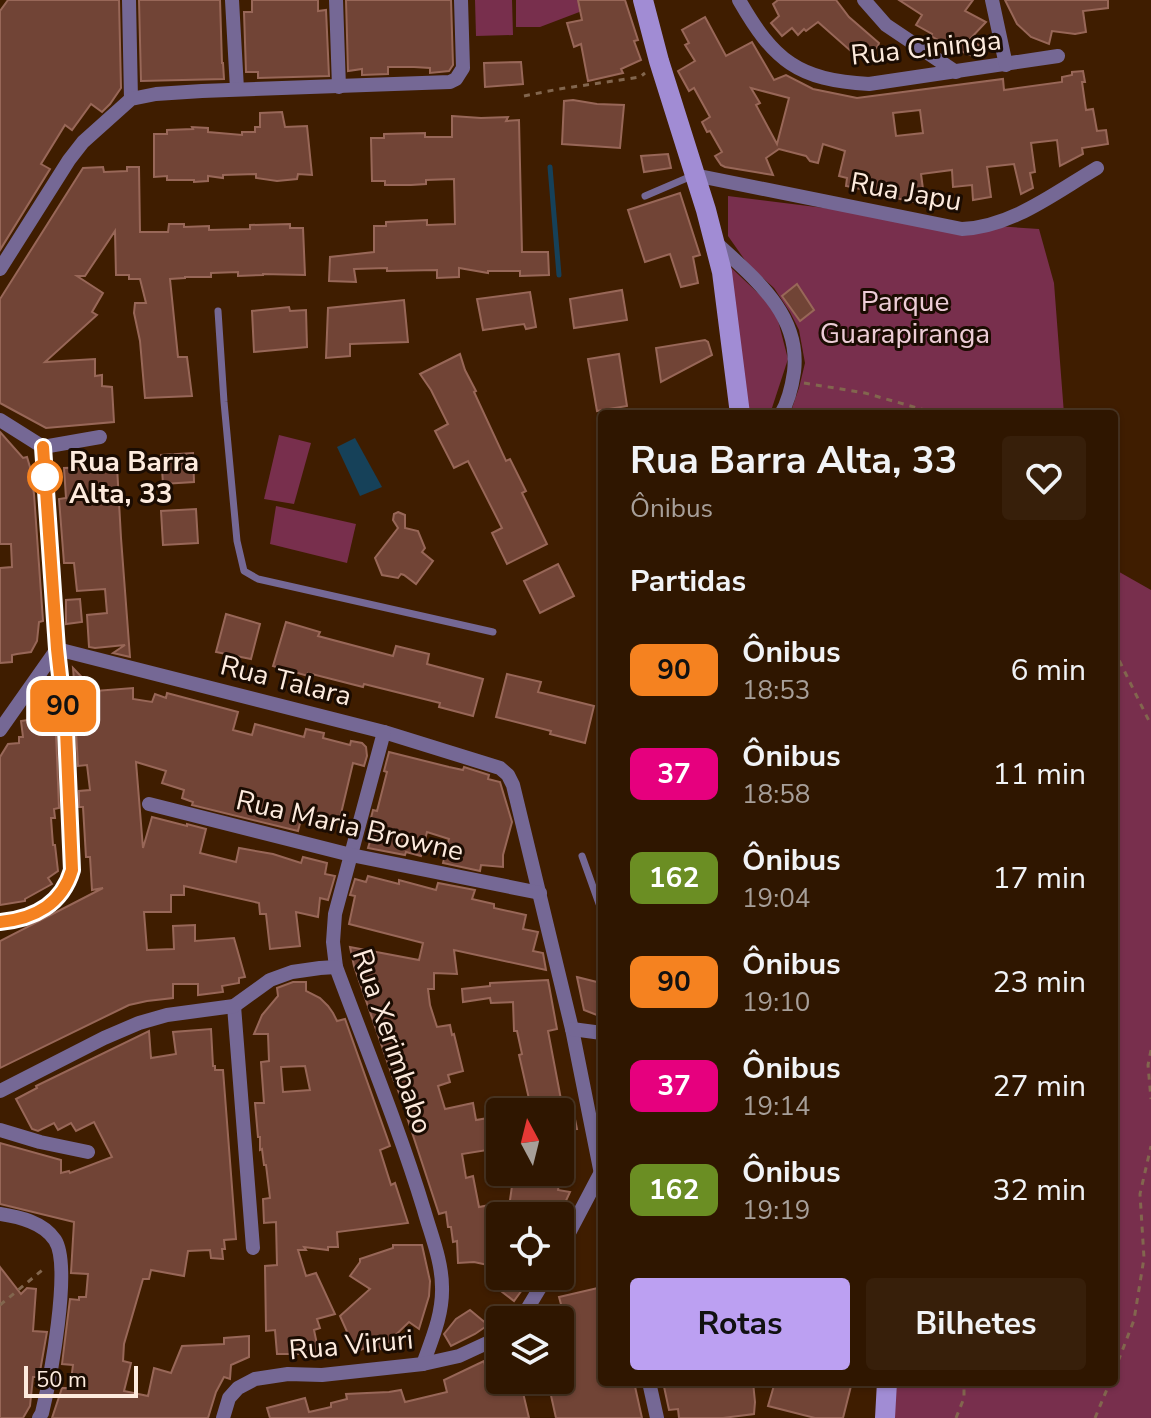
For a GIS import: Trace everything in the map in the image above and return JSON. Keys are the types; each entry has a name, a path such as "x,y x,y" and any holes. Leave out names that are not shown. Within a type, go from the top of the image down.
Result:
{"main road":[{"path":"643,0 715,242 722,272 739,410"},
{"path":"885,1418 887,1386"}],"street":[{"path":"129,0 131,99"},
{"path":"232,0 237,89"},
{"path":"336,0 339,87"},
{"path":"0,269 69,160 83,142 131,99 156,94 237,89 450,82 460,75 463,68 461,0"},
{"name":"Rua Cininga","path":"739,0 769,46 791,66 842,83 869,84 1058,56"},
{"path":"864,0 886,25 956,72"},
{"path":"992,0 1006,65"},
{"name":"Rua Japu","path":"694,175 962,229 999,223 1097,168"},
{"path":"715,242 772,299 786,319 796,357 793,382 784,410"},
{"path":"0,420 43,447 100,437"},
{"path":"0,922 15,920 43,909 59,897 67,886 72,870 66,730 57,649 43,447"},
{"path":"0,730 57,649"},
{"name":"Rua Talara","path":"57,649 384,732 500,768 513,785 540,893"},
{"name":"Rua Xerimbabo","path":"384,732 335,914 333,942 336,967 416,1184 437,1253 443,1284 442,1303 423,1364"},
{"name":"Rua Maria Browne","path":"149,804 351,855 540,893"},
{"path":"540,893 597,1125"},
{"path":"0,1091 139,1023 167,1015 234,1006 270,980 292,972 336,967"},
{"path":"234,1006 253,1248"},
{"path":"572,1029 598,1032"},
{"path":"0,1130 88,1152"},
{"path":"574,1225 598,1181"},
{"path":"0,1214 33,1222 46,1230 56,1241 61,1254 59,1316 51,1373 39,1418"},
{"name":"Rua Viruri","path":"223,1418 229,1398 238,1388 255,1379 423,1364 459,1356 486,1345"},
{"path":"650,1386 657,1418"}],"lane":[{"path":"645,196 694,175"},
{"path":"218,311 237,541 244,571 258,579 493,632"},
{"path":"582,856 598,901"}],"path":[{"path":"524,96 640,77 659,61"},
{"path":"793,382 865,393 924,410"},
{"path":"1118,658 1151,725"},
{"path":"1151,1050 1148,1065 1151,1099"},
{"path":"1118,1362 1134,1320 1144,1258 1140,1194 1151,1146"},
{"path":"0,1305 61,1254"},
{"path":"956,1418 964,1398 964,1386"},
{"path":"1095,1418 1108,1386"}],"green space":[{"path":"475,0 512,0 513,35 476,36"},
{"path":"516,0 578,0 582,11 540,27 516,27"},
{"name":"Parque Guarapiranga","path":"728,196 937,222 1039,229 1054,283 1064,410 791,410 805,363 799,330 774,288 747,263 728,236"},
{"path":"724,261 775,309 788,359 771,410 743,410"},
{"path":"279,435 311,443 294,504 264,499"},
{"path":"276,506 356,524 347,563 270,544"},
{"path":"1118,571 1151,590 1151,1418 893,1418 895,1386 1118,1386"}],"water":[{"path":"355,438 382,487 360,496 337,447"}],"building":[{"path":"8,0 119,0 121,88 102,112 91,104 72,130 65,125 41,164 50,169 0,250 0,11"},
{"path":"139,0 220,0 224,79 141,81"},
{"path":"252,0 318,0 318,11 326,10 329,76 258,78 258,72 246,72 244,12 252,12"},
{"path":"346,0 451,0 453,65 449,71 430,73 430,68 414,67 388,67 388,74 362,75 362,69 348,71"},
{"path":"578,0 625,0 641,60 621,69 623,73 588,81 581,44 574,47 567,23 582,20"},
{"path":"778,0 836,0 849,17 879,43 878,46 865,61 818,22 798,35 792,28 782,36 771,23 779,16 773,4"},
{"path":"899,0 973,0 965,11 986,22 969,40 986,49 982,57 977,58 931,36 916,25 922,15"},
{"path":"1005,0 1108,0 1108,8 1083,11 1086,32 1052,31 1049,44 1031,37 1017,24"},
{"path":"705,17 726,56 752,42 774,80 786,75 813,89 857,98 1003,79 1004,90 1062,82 1062,77 1083,71 1086,110 1093,109 1097,131 1106,130 1108,144 1082,148 1083,154 1060,166 1057,140 1031,143 1035,172 1030,173 1033,188 1021,194 1014,164 987,167 991,197 973,200 972,185 953,187 952,170 921,174 925,204 846,186 847,178 839,176 845,151 823,144 818,163 806,156 779,149 766,158 773,175 725,167 715,156 722,152 702,122 710,117 694,88 689,91 678,71 695,61 685,45 689,43 682,30","holes":["751,88 789,98 777,144 756,105 760,103","920,110 923,133 896,136 893,113"]},
{"path":"521,62 523,84 485,87 484,63"},
{"path":"564,101 624,105 620,148 562,144"},
{"path":"282,112 285,127 307,126 312,175 298,174 297,179 277,181 256,178 256,174 223,175 223,178 208,176 208,181 194,182 167,180 167,176 154,177 154,134 192,127 208,128 208,132 242,135 242,132 255,132 255,127 260,127 260,113"},
{"path":"452,116 519,120 522,252 548,252 549,275 520,276 520,271 488,273 459,268 459,277 437,278 437,270 387,271 387,268 354,269 356,282 329,281 330,257 374,252 374,226 386,226 386,222 427,220 427,225 455,224 454,179 426,180 426,184 411,185 385,185 385,181 372,181 371,138 384,138 384,134 425,133 425,137 452,137"},
{"path":"668,154 671,168 644,172 641,156"},
{"path":"103,167 104,172 139,167 140,232 168,232 169,224 209,226 209,230 290,224 290,228 303,228 305,275 238,276 238,272 170,279 178,357 187,357 192,396 145,398 134,313 135,303 146,303 140,279 116,275 115,231 85,276 77,276 103,293 92,312 97,315 45,362 95,359 95,376 102,375 102,386 112,387 114,422 46,428 0,403 0,299 83,168"},
{"path":"680,193 700,255 693,257 698,283 681,287 670,254 645,262 628,210"},
{"path":"797,284 814,310 800,321 782,296"},
{"path":"622,290 627,320 574,328 570,299"},
{"path":"530,292 536,327 526,329 524,324 483,330 477,299"},
{"path":"404,300 408,342 350,344 350,356 326,358 328,308"},
{"path":"289,307 290,311 306,310 307,347 254,352 252,311"},
{"path":"705,340 712,355 661,382 656,348"},
{"path":"460,354 474,392 506,461 510,459 526,491 522,493 547,544 507,564 492,533 502,528 468,461 454,468 435,431 448,424 420,374"},
{"path":"619,354 627,406 597,411 588,359"},
{"path":"0,432 23,458 27,457 30,467 43,621 39,622 37,641 31,652 12,655 12,662 0,663 0,568 12,567 11,544 0,544"},
{"path":"193,453 194,482 163,484 161,455"},
{"path":"117,466 130,657 113,653 125,645 89,647 87,615 107,613 105,589 77,591 74,563 64,563 59,499 66,498 64,468"},
{"path":"196,509 198,543 163,545 161,511"},
{"path":"398,512 405,515 405,528 418,531 425,548 422,552 433,561 416,584 401,574 398,578 382,575 375,558 398,528 393,520"},
{"path":"558,564 574,596 540,613 524,581"},
{"path":"80,599 82,622 66,624 66,600"},
{"path":"226,614 260,624 251,659 216,652"},
{"path":"286,622 320,632 318,636 393,656 396,646 429,654 427,664 483,679 473,716 439,707 440,703 364,684 363,687 273,666"},
{"path":"73,668 95,691 133,688 133,699 152,702 155,694 166,698 167,693 238,712 233,730 252,735 255,724 304,737 306,729 324,733 323,738 350,745 351,741 362,743 367,756 364,766 353,763 339,822 303,812 298,831 192,805 193,802 182,798 184,790 162,783 166,771 136,762 143,848 152,817 206,829 200,853 236,862 239,848 301,863 303,857 327,863 325,874 335,876 328,900 320,898 318,917 296,912 300,946 270,949 266,914 260,914 259,903 184,886 184,895 171,895 171,912 144,912 147,950 174,949 173,926 195,925 195,941 234,938 245,977 239,978 239,983 222,986 223,992 198,995 198,984 173,984 173,998 129,1005 0,1068 0,941 103,888 92,890 90,857 86,857 83,807 79,807 79,791 90,790 87,765 78,766"},
{"path":"507,674 541,682 538,692 594,706 585,743 496,717"},
{"path":"47,717 49,733 56,733 59,808 54,809 55,818 51,818 58,871 48,878 52,884 25,901 0,905 0,757 8,744 19,743 19,737 23,737 21,721"},
{"path":"389,752 463,770 464,767 500,782 512,822 503,867 481,865 480,871 443,863 449,839 427,832 421,856 368,848 373,831 368,830 373,810 377,811"},
{"path":"368,876 436,890 438,883 475,890 472,899 526,915 523,929 538,932 533,951 543,953 546,970 454,950 457,974 434,973 434,989 428,989 437,1027 450,1025 463,1071 448,1075 450,1082 438,1086 445,1109 473,1103 476,1120 486,1118 486,1150 462,1154 466,1178 473,1176 479,1207 486,1206 486,1265 458,1263 457,1241 453,1242 446,1212 439,1214 354,966 350,947 419,960 423,943 349,924 355,896 350,895 355,879 366,882"},
{"path":"577,977 598,982 598,1015 584,1010"},
{"path":"548,980 557,1029 548,1031 561,1098 529,1098 517,1031 514,1031 513,1002 491,1003 490,998 463,1002 462,989 490,986 490,983"},
{"path":"293,982 306,982 306,991 320,998 337,1021 345,1019 390,1146 380,1150 408,1223 337,1232 338,1247 328,1247 328,1250 304,1247 306,1250 298,1250 306,1276 316,1273 335,1314 317,1319 320,1328 314,1330 319,1354 277,1354 275,1330 266,1331 265,1266 277,1265 276,1222 264,1223 263,1199 270,1198 255,1103 264,1103 261,1062 269,1061 268,1034 254,1034 262,1015 278,996 277,988","holes":["305,1066 310,1090 283,1092 281,1067"]},
{"path":"211,1029 213,1066 215,1070 223,1070 236,1239 224,1240 223,1259 211,1258 210,1250 188,1251 184,1276 151,1270 149,1279 143,1279 124,1344 123,1361 131,1363 124,1391 148,1396 154,1368 171,1373 182,1346 224,1344 224,1338 249,1336 249,1357 231,1365 230,1379 224,1377 208,1418 52,1418 62,1388 70,1388 73,1365 62,1364 70,1299 86,1297 88,1274 71,1273 74,1222 0,1204 0,1143 61,1160 61,1173 70,1173 112,1157 94,1122 76,1131 71,1123 58,1130 54,1123 38,1131 32,1129 16,1099 36,1086 149,1031 151,1058 176,1054 173,1032"},
{"path":"512,1186 559,1186 558,1190 570,1192 565,1202 510,1202"},
{"path":"393,1245 422,1245 430,1281 419,1329 409,1322 381,1349 376,1343 356,1352 340,1316 370,1289 350,1276 360,1259 393,1248"},
{"path":"0,1267 21,1294 27,1288 36,1289 33,1331 47,1332 39,1377 33,1377 30,1406 23,1418 0,1418"},
{"path":"598,1288 598,1386 635,1386 642,1418 556,1418 551,1394 574,1394 574,1306 562,1306 559,1297"},
{"path":"502,1290 522,1290 514,1301"},
{"path":"470,1310 486,1326 451,1346 444,1334 456,1319"},
{"path":"484,1361 486,1394 523,1394 529,1418 270,1418 267,1408 305,1398 309,1412 331,1407 331,1403 347,1399 346,1394 401,1390 405,1402 447,1392 444,1380"},
{"path":"664,1386 753,1386 754,1414 679,1418 678,1409 669,1410"},
{"path":"774,1386 851,1386 843,1418 815,1418 768,1406"}],"waterway":[{"path":"550,167 559,275"}],"bus line":[{"name":"90","path":"0,922 30,916 43,909 59,897 67,886 72,870 66,730 57,649 43,447"}],"place":[{"name":"Rua Barra Alta, 33","path":"45,477"}]}
